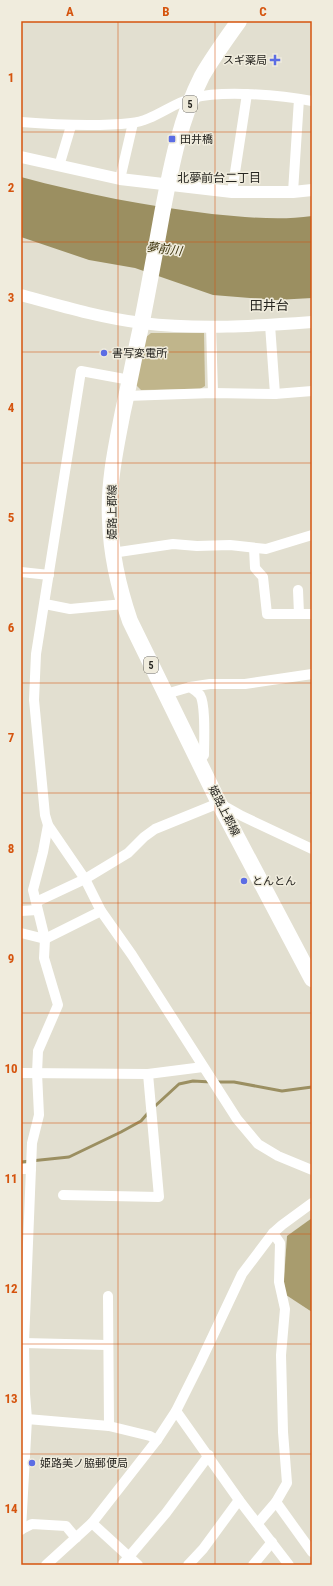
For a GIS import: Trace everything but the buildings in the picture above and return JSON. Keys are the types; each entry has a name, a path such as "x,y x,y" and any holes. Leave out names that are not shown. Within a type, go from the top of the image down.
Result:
{"main road":[{"name":"姫路上郡線","path":"239,21 202,76 179,133 166,191 142,323 114,455 110,492 112,553 124,604 130,621 219,803 312,979"}],"street":[{"path":"232,192 247,94"},
{"path":"21,122 71,126 133,123 153,116 192,98 210,95 247,94 299,98 312,101"},
{"path":"293,192 299,98"},
{"path":"120,179 133,123"},
{"path":"59,166 71,126"},
{"path":"21,157 166,191 293,192 312,190"},
{"path":"21,295 59,306 142,323 192,327 270,325 312,322"},
{"path":"270,325 275,394"},
{"path":"211,326 213,393"},
{"path":"130,380 80,371 45,604 36,654 34,700 45,814 48,825 85,879 101,911 132,955 237,1119 258,1144 278,1156 312,1170"},
{"path":"126,396 213,393 275,394 312,391"},
{"path":"112,553 173,544 197,546 230,545 266,549 312,535"},
{"path":"254,548 255,568 263,577 267,614 312,614"},
{"path":"21,572 49,575"},
{"path":"298,590 299,614"},
{"path":"45,604 70,609 124,604"},
{"path":"166,694 190,687 210,684 245,684 312,674"},
{"path":"190,687 196,690 200,695 203,706 204,755 199,761"},
{"path":"21,911 36,906 128,853 144,837 155,829 219,803 242,816 312,849"},
{"path":"48,825 33,890 45,939 44,958 58,1006 38,1051 37,1073 39,1115 32,1143 24,1343 23,1394 27,1419 23,1448 21,1529 32,1524 66,1526 76,1538"},
{"path":"21,933 45,939 101,911"},
{"path":"21,1074 148,1074 203,1066"},
{"path":"63,1195 159,1197 148,1074"},
{"path":"21,1169 32,1169"},
{"path":"46,1565 92,1523 157,1440 176,1411 242,1274 273,1233 312,1203"},
{"path":"258,1523 276,1502 287,1483 283,1432 281,1355 285,1309 278,1282 280,1243 273,1233"},
{"path":"108,1296 107,1345 109,1426"},
{"path":"24,1343 107,1345"},
{"path":"176,1411 289,1565"},
{"path":"27,1419 109,1426 150,1436 157,1440"},
{"path":"122,1565 166,1513 209,1455"},
{"path":"188,1565 203,1549 240,1500"},
{"path":"276,1502 312,1552"},
{"path":"92,1523 138,1565"},
{"path":"253,1565 272,1542"}],"shaded area":[{"path":"151,333 204,333 205,386 200,389 141,390 136,385 145,338"},
{"path":"312,1218 312,1312 283,1293 287,1236"}],"water":[{"name":"夢前川","path":"21,177 92,194 188,211 262,218 312,216 312,298 276,300 213,295 135,268 89,260 21,237"}],"waterway":[{"path":"154,1107 179,1084 193,1081 211,1082"},
{"path":"216,1082 234,1082 282,1091 312,1087"},
{"path":"21,1162 69,1157 141,1121 148,1113"}],"place":[{"name":"スギ薬局","path":"275,60"},
{"name":"田井橋","path":"172,139"},
{"name":"書写変電所","path":"104,353"},
{"name":"とんとん","path":"244,881"},
{"name":"姫路美ノ脇郵便局","path":"32,1463"}],"district":[{"name":"北夢前台二丁目","path":"219,178"},
{"name":"田井台","path":"269,305"}]}
